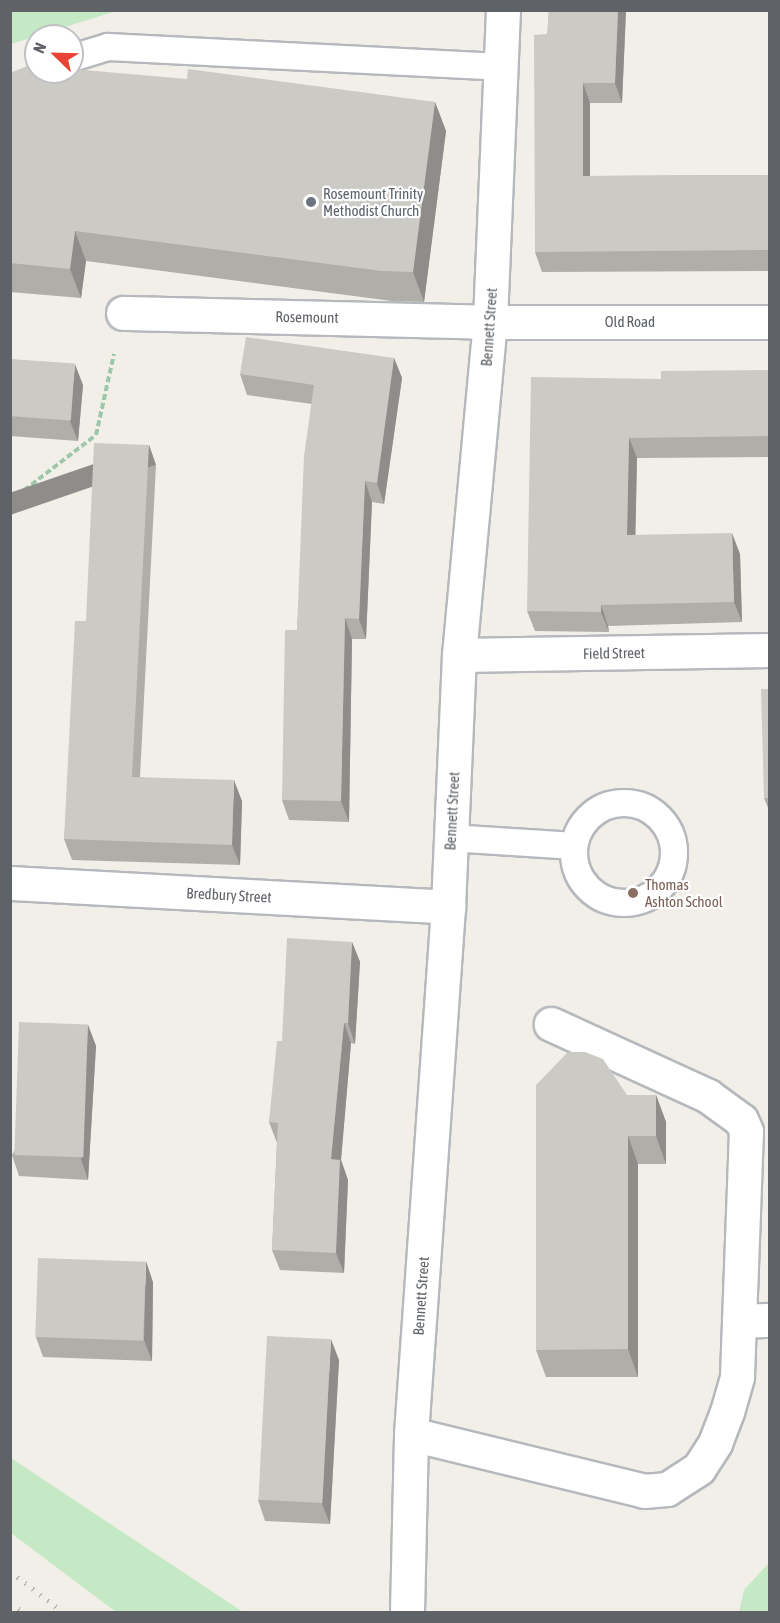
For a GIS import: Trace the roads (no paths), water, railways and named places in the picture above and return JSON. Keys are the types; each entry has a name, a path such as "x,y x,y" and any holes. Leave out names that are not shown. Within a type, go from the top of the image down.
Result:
{"street":[{"name":"Bennett Street","path":"407,1612 411,1434 448,907 459,655 490,322 503,10"},
{"name":"Rosemount","path":"123,313 490,322"},
{"name":"Old Road","path":"490,322 770,322"},
{"name":"Field Street","path":"459,655 770,650"},
{"name":"Bredbury Street","path":"10,883 448,907"},
{"path":"411,1434 644,1491 667,1489 699,1468 715,1443 754,1321 746,1131 741,1120 708,1096 551,1024"}],"lane":[{"path":"84,54 108,47 500,67"},
{"path":"451,838 574,846"}],"railway":[{"path":"10,1571 63,1612"},
{"path":"10,1604 24,1612"}],"place":[{"name":"Rosemount Trinity Methodist Church","path":"311,202"},
{"name":"Thomas Ashton School","path":"633,893"}]}
